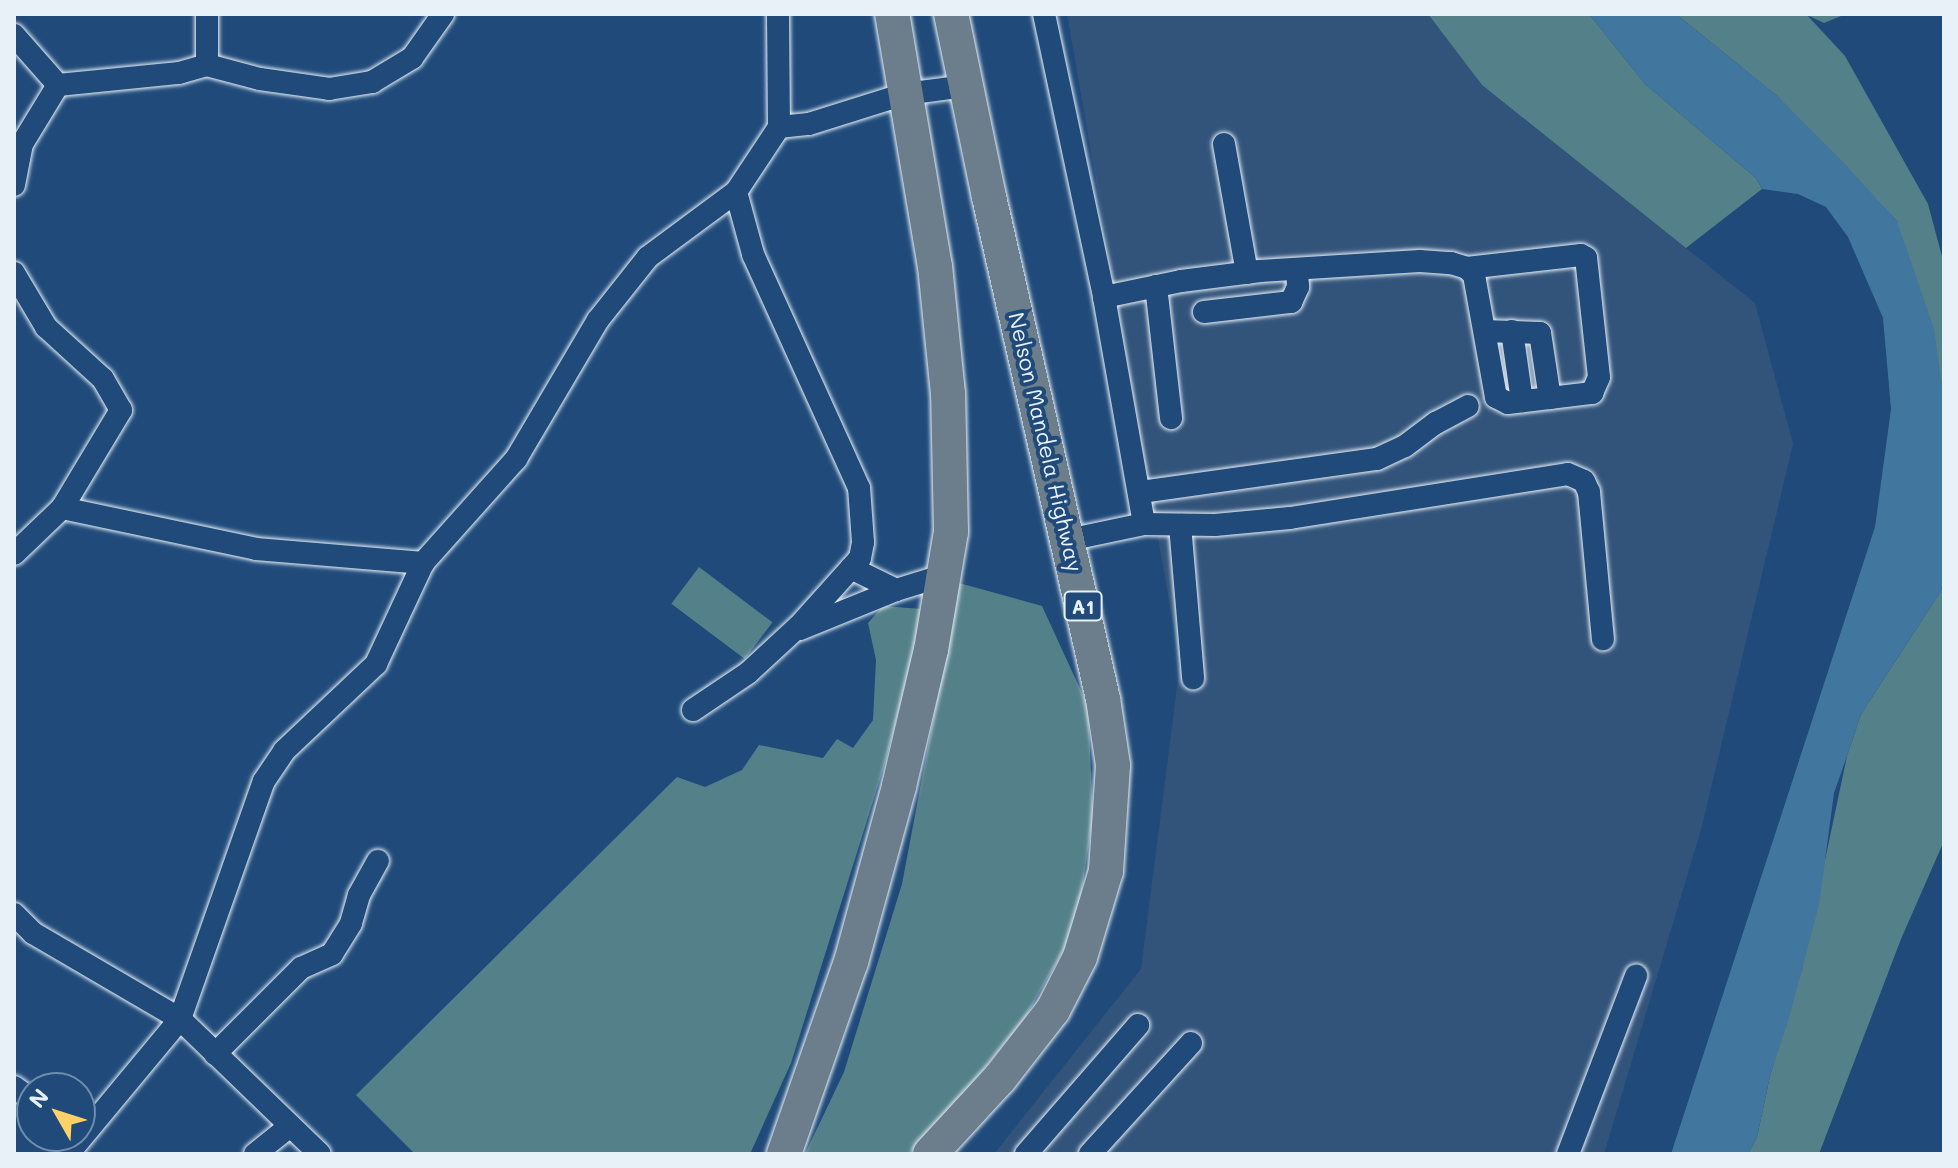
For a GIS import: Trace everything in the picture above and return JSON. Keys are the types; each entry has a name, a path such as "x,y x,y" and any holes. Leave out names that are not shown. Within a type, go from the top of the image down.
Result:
{"highway":[{"path":"784,1154 792,1139 851,962 899,786 945,575 951,532 948,394 935,267 911,102 892,14"},
{"name":"Nelson Mandela Highway","path":"930,1154 1000,1078 1053,1010 1080,957 1106,871 1113,765 1103,699 970,80 951,14"}],"street":[{"path":"207,14 207,65"},
{"path":"58,85 179,73 207,65 260,79 329,89 372,82 412,58 443,14"},
{"path":"96,1117 180,1019 264,781 284,751 376,664 423,563 516,459 598,320 648,257 736,192 779,127 778,14"},
{"path":"1044,14 1104,297 1141,492 1144,524"},
{"path":"14,35 58,85"},
{"path":"779,127 809,124 911,102 970,80"},
{"path":"14,185 22,144 58,85"},
{"path":"1224,144 1247,273"},
{"path":"693,710 748,673 792,632 860,558 863,542 859,488 753,254 736,192"},
{"path":"1104,297 1247,273 1420,261 1467,268 1581,255 1588,260 1599,377 1592,393 1508,403 1496,397 1474,275 1467,268"},
{"path":"1204,312 1291,302 1298,287 1297,269"},
{"path":"14,273 46,327 103,379 121,410 62,508 16,546"},
{"path":"1156,286 1171,418"},
{"path":"1485,331 1536,330 1541,335 1550,398"},
{"path":"1512,331 1522,401"},
{"path":"1141,492 1377,459 1405,446 1436,423 1468,406"},
{"path":"1068,540 1144,524 1180,525 1290,518 1568,474 1584,481 1589,492 1603,639"},
{"path":"62,508 256,549 423,563"},
{"path":"1180,525 1193,678"},
{"path":"851,568 896,590"},
{"path":"792,632 896,590 945,575"},
{"path":"215,1054 301,968 332,954 351,923 359,895 378,861"},
{"path":"14,914 33,933 180,1019 320,1154"},
{"path":"1568,1154 1636,976"},
{"path":"1026,1154 1138,1025"},
{"path":"1090,1154 1191,1043"},
{"path":"255,1154 289,1127"}],"shaded area":[{"path":"1067,14 1428,14 1482,85 1755,303 1793,444 1702,826 1604,1154 994,1154 1141,969 1180,664"},
{"path":"1589,14 1676,14 1777,96 1843,162 1897,221 1934,329 1944,399 1944,577 1941,591 1861,714 1834,793 1819,905 1770,1076 1757,1137 1748,1154 1671,1154 1875,527 1891,409 1883,318 1848,237 1826,207 1798,194 1762,189 1756,178 1645,84"}],"green space":[{"path":"1428,14 1589,14 1645,84 1756,178 1762,189 1686,248 1482,85"},
{"path":"1676,14 1846,14 1824,23 1807,15 1845,56 1928,204 1944,264 1944,438 1897,221 1777,96"},
{"path":"699,567 772,622 745,659 671,604"},
{"path":"1944,577 1944,841 1901,939 1819,1154 1748,1154 1757,1137 1770,1076 1802,969 1847,756 1861,714 1941,591"},
{"path":"959,583 1042,606 1088,706 1093,817 1076,928 1025,1018 945,1117 909,1154 805,1154 844,1072 902,884"},
{"path":"883,606 922,609 916,645 885,763 791,1063 750,1154 415,1154 356,1095 677,777 705,787 742,770 759,745 823,758 837,739 853,748 873,720 876,660 868,623"}]}
